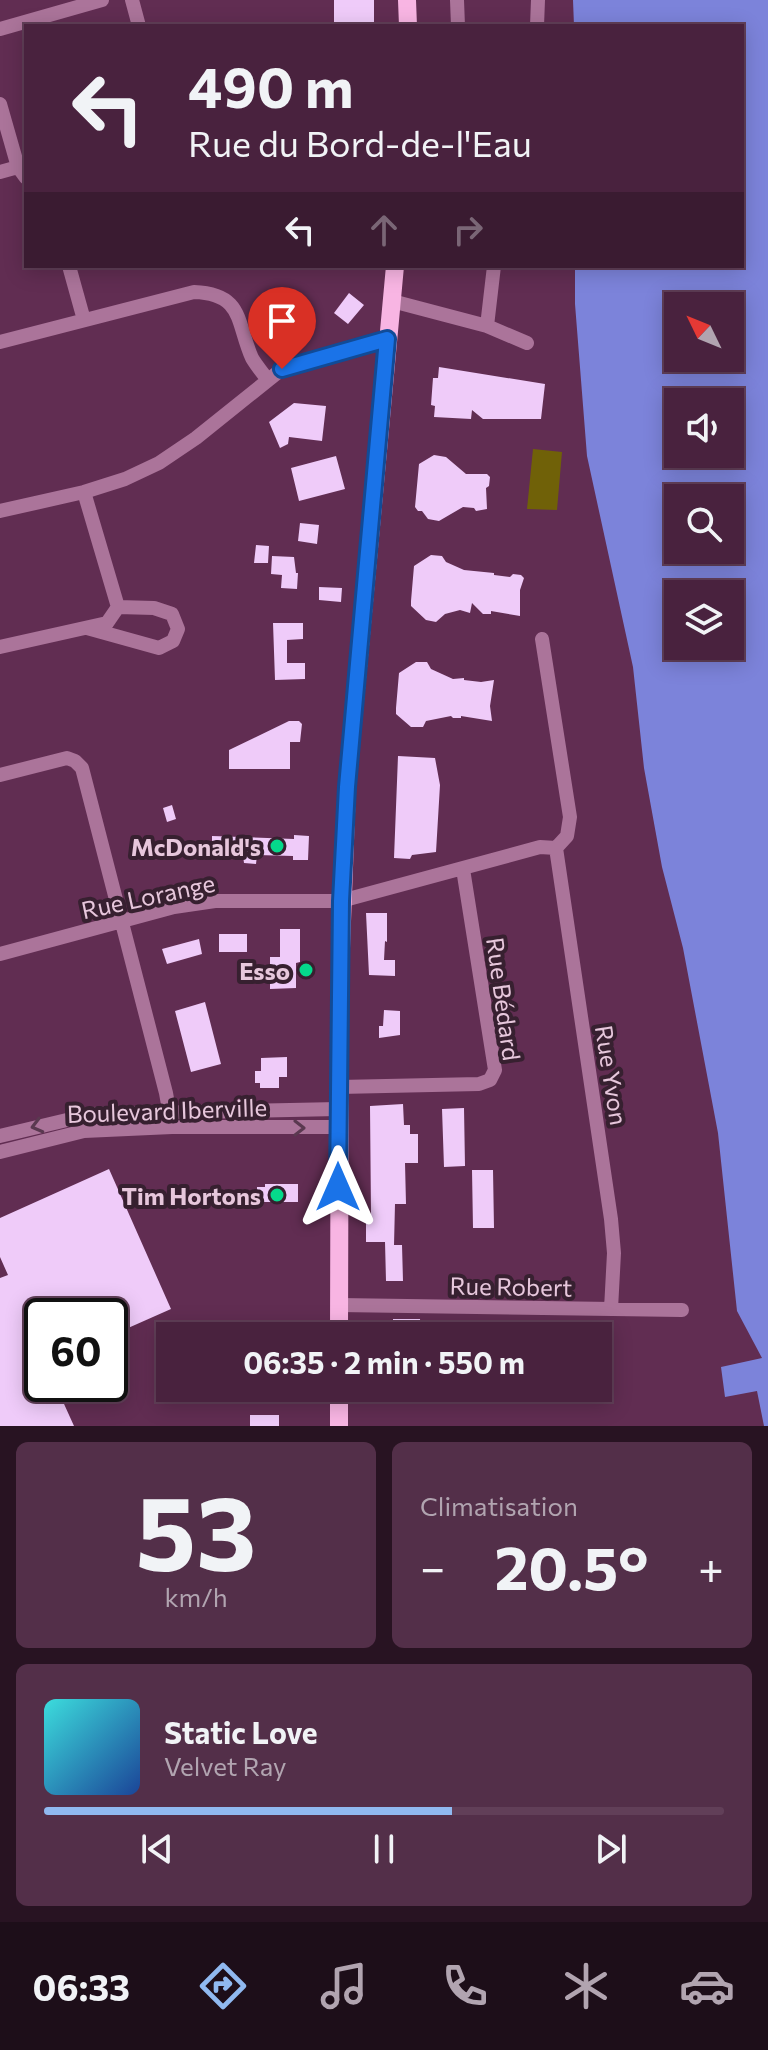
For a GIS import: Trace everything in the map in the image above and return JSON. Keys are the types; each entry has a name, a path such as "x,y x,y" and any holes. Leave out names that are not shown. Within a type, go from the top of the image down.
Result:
{"main road":[{"path":"407,0 408,24"},
{"path":"339,1322 341,901 350,734 395,268"},
{"path":"339,1402 339,1426"}],"street":[{"path":"0,29 102,0"},
{"path":"132,0 138,24"},
{"path":"457,0 458,24"},
{"path":"537,24 538,0"},
{"path":"0,104 22,173 0,172"},
{"path":"70,268 84,320"},
{"path":"487,326 494,268"},
{"path":"0,342 194,292 211,293 237,310 253,359 267,379"},
{"path":"392,301 487,326 527,343"},
{"path":"0,511 84,492 125,479 159,463 207,430 282,369 387,339"},
{"path":"84,492 118,607"},
{"path":"0,647 107,623 118,607"},
{"path":"86,628 159,648 173,641 178,629 172,614 154,608 118,607"},
{"name":"Rue Yvon","path":"542,639 570,817 567,836 548,848 611,1219 614,1253 611,1309"},
{"path":"0,775 67,758 82,768 172,1127"},
{"name":"Rue Lorange","path":"0,954 174,907 215,901 341,901 548,848"},
{"name":"Rue Bédard","path":"339,1087 479,1084 490,1080 495,1070 463,869"},
{"name":"Boulevard Iberville","path":"0,1136 81,1115 170,1111 338,1118"},
{"name":"Boulevard Iberville","path":"0,1152 84,1131 338,1118"},
{"name":"Rue Robert","path":"339,1305 682,1310"}],"shaded area":[{"path":"533,449 562,452 557,510 527,509"}],"water":[{"path":"573,0 768,0 768,1426 764,1426 757,1391 725,1397 721,1367 762,1358 737,1311 718,1133 683,948 662,867 644,768 633,667 587,456 575,268 744,268 744,24 574,24"}],"building":[{"path":"334,0 374,0 374,24 334,24"},
{"path":"349,293 364,305 348,324 334,313"},
{"path":"439,367 545,384 541,419 483,419 472,410 471,419 434,417 435,406 431,405 433,378 438,378"},
{"path":"294,403 326,406 322,441 289,437 288,444 280,448 269,422"},
{"path":"434,455 446,457 466,474 487,474 490,477 486,488 487,509 476,511 463,507 439,521 428,519 422,511 418,511 415,507 419,464"},
{"path":"336,456 345,489 299,501 291,468"},
{"path":"300,523 319,525 317,544 298,541"},
{"path":"256,545 269,546 268,563 254,563"},
{"path":"431,555 442,556 446,562 464,570 510,577 513,574 521,575 524,578 520,590 520,616 491,611 491,614 483,614 472,603 470,613 460,610 445,614 436,622 426,620 411,606 411,601 414,566"},
{"path":"272,556 294,557 298,573 297,589 281,588 282,575 271,574"},
{"path":"319,587 342,588 341,602 319,600"},
{"path":"273,623 303,623 303,639 287,640 287,663 305,663 305,679 275,680"},
{"path":"416,662 427,662 431,669 453,679 494,680 490,706 492,721 451,716 426,721 423,727 411,727 396,714 396,708 399,673"},
{"path":"289,721 302,724 300,742 290,742 290,769 229,769 229,750"},
{"path":"398,756 435,758 440,785 436,852 412,855 410,859 394,858"},
{"path":"172,805 176,819 167,822 163,808"},
{"path":"294,835 309,836 308,860 293,860 293,856 257,855 256,864 244,863 243,856 226,857 226,854 218,854 219,849 212,848 212,836 294,839"},
{"path":"366,913 387,913 384,960 395,960 395,976 369,975"},
{"path":"280,929 300,929 296,988 270,989 270,957 280,957"},
{"path":"219,934 247,934 247,952 219,952"},
{"path":"199,939 202,954 167,964 162,949"},
{"path":"205,1002 221,1064 191,1072 175,1011"},
{"path":"384,1010 400,1011 400,1035 379,1038"},
{"path":"287,1057 287,1077 279,1077 279,1088 260,1088 260,1083 255,1083 255,1071 261,1071 261,1058"},
{"path":"403,1104 404,1125 410,1125 410,1134 418,1134 418,1163 405,1163 406,1204 395,1204 394,1245 402,1245 403,1281 386,1281 385,1242 366,1242 366,1215 371,1215 370,1106"},
{"path":"464,1108 465,1166 444,1167 442,1109"},
{"path":"109,1169 171,1309 128,1328 128,1298 24,1298 24,1402 63,1402 74,1426 0,1426 0,1278 8,1275 0,1257 0,1218"},
{"path":"472,1170 493,1170 494,1228 473,1228"},
{"path":"265,1184 298,1184 298,1202 257,1202 257,1187 265,1187"},
{"path":"393,1319 420,1319 420,1322 393,1322"},
{"path":"250,1415 279,1415 279,1426 250,1426"}],"place":[{"name":"McDonald's","path":"277,846"},
{"name":"Esso","path":"306,970"},
{"name":"Tim Hortons","path":"277,1195"}],"route":[{"path":"282,369 387,339 350,734 341,901 338,1187"}]}
